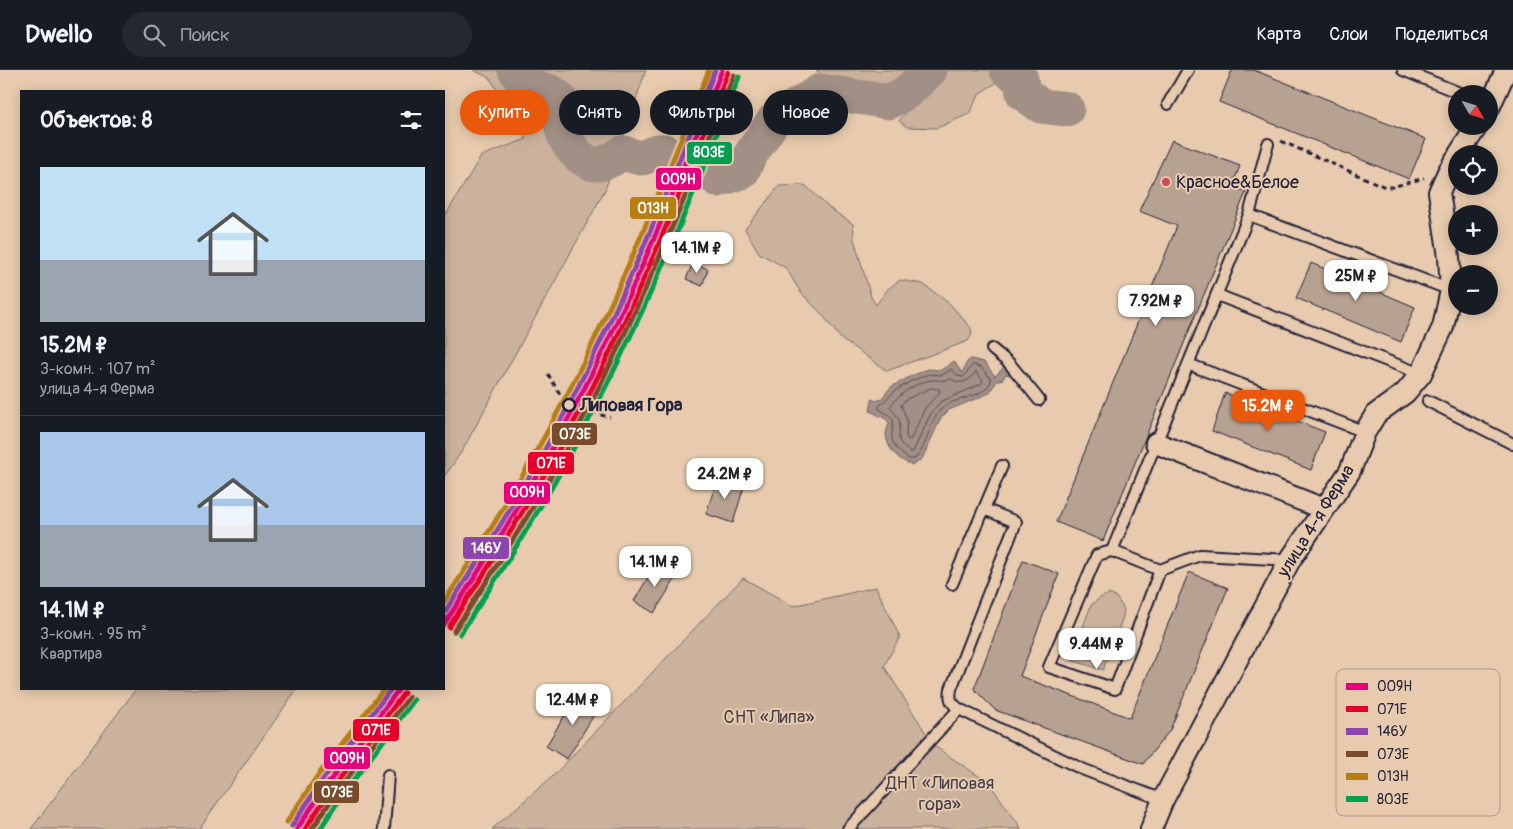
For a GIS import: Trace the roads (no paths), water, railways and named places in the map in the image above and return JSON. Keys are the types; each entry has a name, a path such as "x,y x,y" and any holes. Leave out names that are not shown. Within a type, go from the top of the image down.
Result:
{"street":[{"path":"1498,87 1506,70"},
{"name":"улица 4-я Ферма","path":"1448,174 1440,192 1449,265"},
{"name":"улица 4-я Ферма","path":"1151,829 1163,800 1290,560 1350,471 1365,432 1376,414 1405,393 1422,374 1443,326 1448,304"},
{"path":"1156,443 1324,509"}],"lane":[{"path":"1168,104 1188,70"},
{"path":"1403,70 1448,88"},
{"path":"1112,551 1249,215 1268,144"},
{"path":"1249,215 1448,289"},
{"path":"1216,295 1422,374"},
{"path":"992,349 1010,363 1039,400"},
{"path":"1188,364 1365,432"},
{"path":"1428,401 1513,444"},
{"path":"952,584 1002,466"},
{"path":"984,509 1016,522 951,690 952,704 1082,769 1163,800"},
{"path":"1160,570 1115,689 1049,667 1097,555 1112,551 1160,570 1200,555 1290,560"},
{"path":"848,829 959,708"},
{"path":"384,829 388,776"}],"water":[{"path":"971,359 984,362 995,376 1007,364 1010,369 1009,375 1006,374 1003,379 997,381 989,393 949,410 941,418 922,459 913,465 903,461 895,454 887,440 886,434 889,423 886,419 870,411 872,399 876,401 881,399 891,387 909,377 928,369 941,370 954,361 962,373 967,362"}],"waterway":[{"path":"515,70 521,79 528,84 549,91 560,99 559,116 567,141 572,149 587,161 599,164 623,153 640,158 657,151 664,151"},
{"path":"697,161 718,180 742,172 749,157 774,120 820,91 889,102 907,92 930,70"},
{"path":"1007,70 1021,79 1023,93 1041,106 1067,109"}],"place":[{"name":"Красное&Белое","path":"1166,182"},
{"name":"Липовая Гора","path":"569,405"}],"park label":[{"name":"СНТ «Липа»","path":"769,717"},
{"name":"ДНТ «Липовая гора»","path":"940,793"}]}
